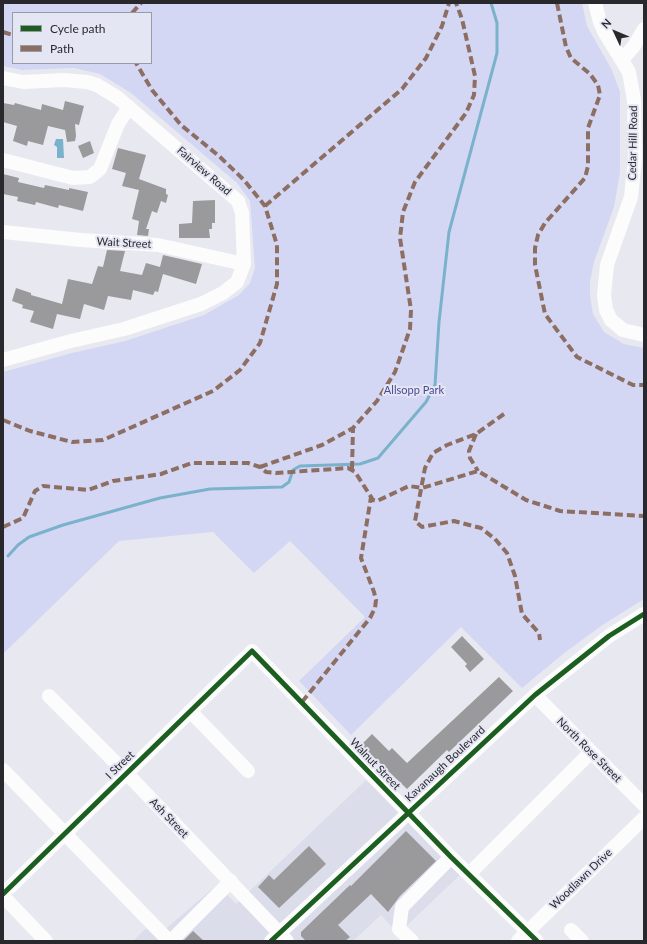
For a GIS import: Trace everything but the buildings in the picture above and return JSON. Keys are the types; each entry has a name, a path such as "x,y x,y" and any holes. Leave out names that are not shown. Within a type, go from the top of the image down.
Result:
{"street":[{"name":"Cedar Hill Road","path":"595,3 603,27 628,72 633,90 635,164 627,210 607,265 604,296 606,310 612,320 623,330 644,335"},
{"path":"622,60 634,46 644,29"},
{"name":"Fairview Road","path":"3,78 23,82 64,80 87,82 107,90 129,107 238,201 242,213 244,264 237,282 223,293 201,304 124,329 71,341 3,360"},
{"path":"3,160 73,178 90,177 100,169 118,124 129,107"},
{"name":"Wait Street","path":"3,232 81,240 158,245 244,264"},
{"name":"Kavanaugh Boulevard","path":"279,938 408,812 535,695 610,636 644,614"},
{"name":"I Street","path":"3,895 252,651"},
{"name":"Walnut Street","path":"252,651 469,874 527,938"},
{"name":"North Rose Street","path":"535,695 644,805"},
{"name":"Ash Street","path":"49,696 231,881 279,938"},
{"path":"190,711 248,771"},
{"path":"469,874 591,752"},
{"path":"3,770 170,941 231,881"},
{"name":"Woodlawn Drive","path":"527,938 644,818"},
{"path":"412,941 399,929 402,906 451,857"},
{"path":"3,895 46,941"},
{"path":"571,930 582,941"}],"shaded area":[{"path":"56,139 63,139 64,158 57,158 57,147 54,145"},
{"path":"366,780 462,873 398,934 381,915 353,941 133,941 146,928 156,937 218,884 236,904"}],"green space":[{"name":"Allsopp Park","path":"3,3 582,3 587,26 612,70 620,92 620,173 614,207 594,262 590,281 590,296 593,314 604,332 624,344 644,348 644,599 601,626 563,654 522,688 461,627 351,735 299,681 365,617 290,541 254,573 213,532 119,541 3,654 3,372 72,353 125,341 204,315 239,295 250,283 255,268 250,201 237,183 131,93 100,74 74,68 22,70 3,66"}],"waterway":[{"path":"8,556 18,545 29,537 63,525 160,498 210,489 282,487 289,482 293,470 300,466 360,464 378,458 426,402 435,385 439,322 449,232 497,53 497,23 491,3"}],"marked path":[{"path":"133,12 141,3"},
{"path":"265,206 402,89 426,58 442,26 449,3"},
{"path":"260,467 322,445 353,428 377,401 395,372 410,329 411,310 400,238 403,212 415,182 466,113 474,95 475,76 462,19 456,3"},
{"path":"557,3 566,47 571,58 590,74 598,85 600,95 588,128 588,166 585,178 545,223 538,235 535,248 535,265 545,314 577,357 633,385 644,385"},
{"path":"3,32 12,35"},
{"path":"3,420 30,431 72,442 103,440 213,391 240,370 260,343 277,284 277,245 265,206 244,180 219,156 181,125 152,90 137,64"},
{"path":"504,414 476,434 447,445 433,453 425,468 415,521 422,527 454,521 481,528 495,539 507,553 515,576 522,614 539,633 540,640"},
{"path":"352,469 353,428"},
{"path":"476,434 469,451 470,458 478,471"},
{"path":"3,527 23,518 35,491 43,486 88,490 113,481 161,474 192,463 248,463 260,467 266,472 276,473 348,468 355,472 373,500 377,501 409,486 422,488 478,471 526,500 560,511 644,516"},
{"path":"302,702 370,618 375,608 376,600 374,592 361,558 371,497"}],"cycle path":[{"path":"271,941 535,695 609,636 644,614"},
{"path":"3,894 252,651 451,857 537,941"}]}
